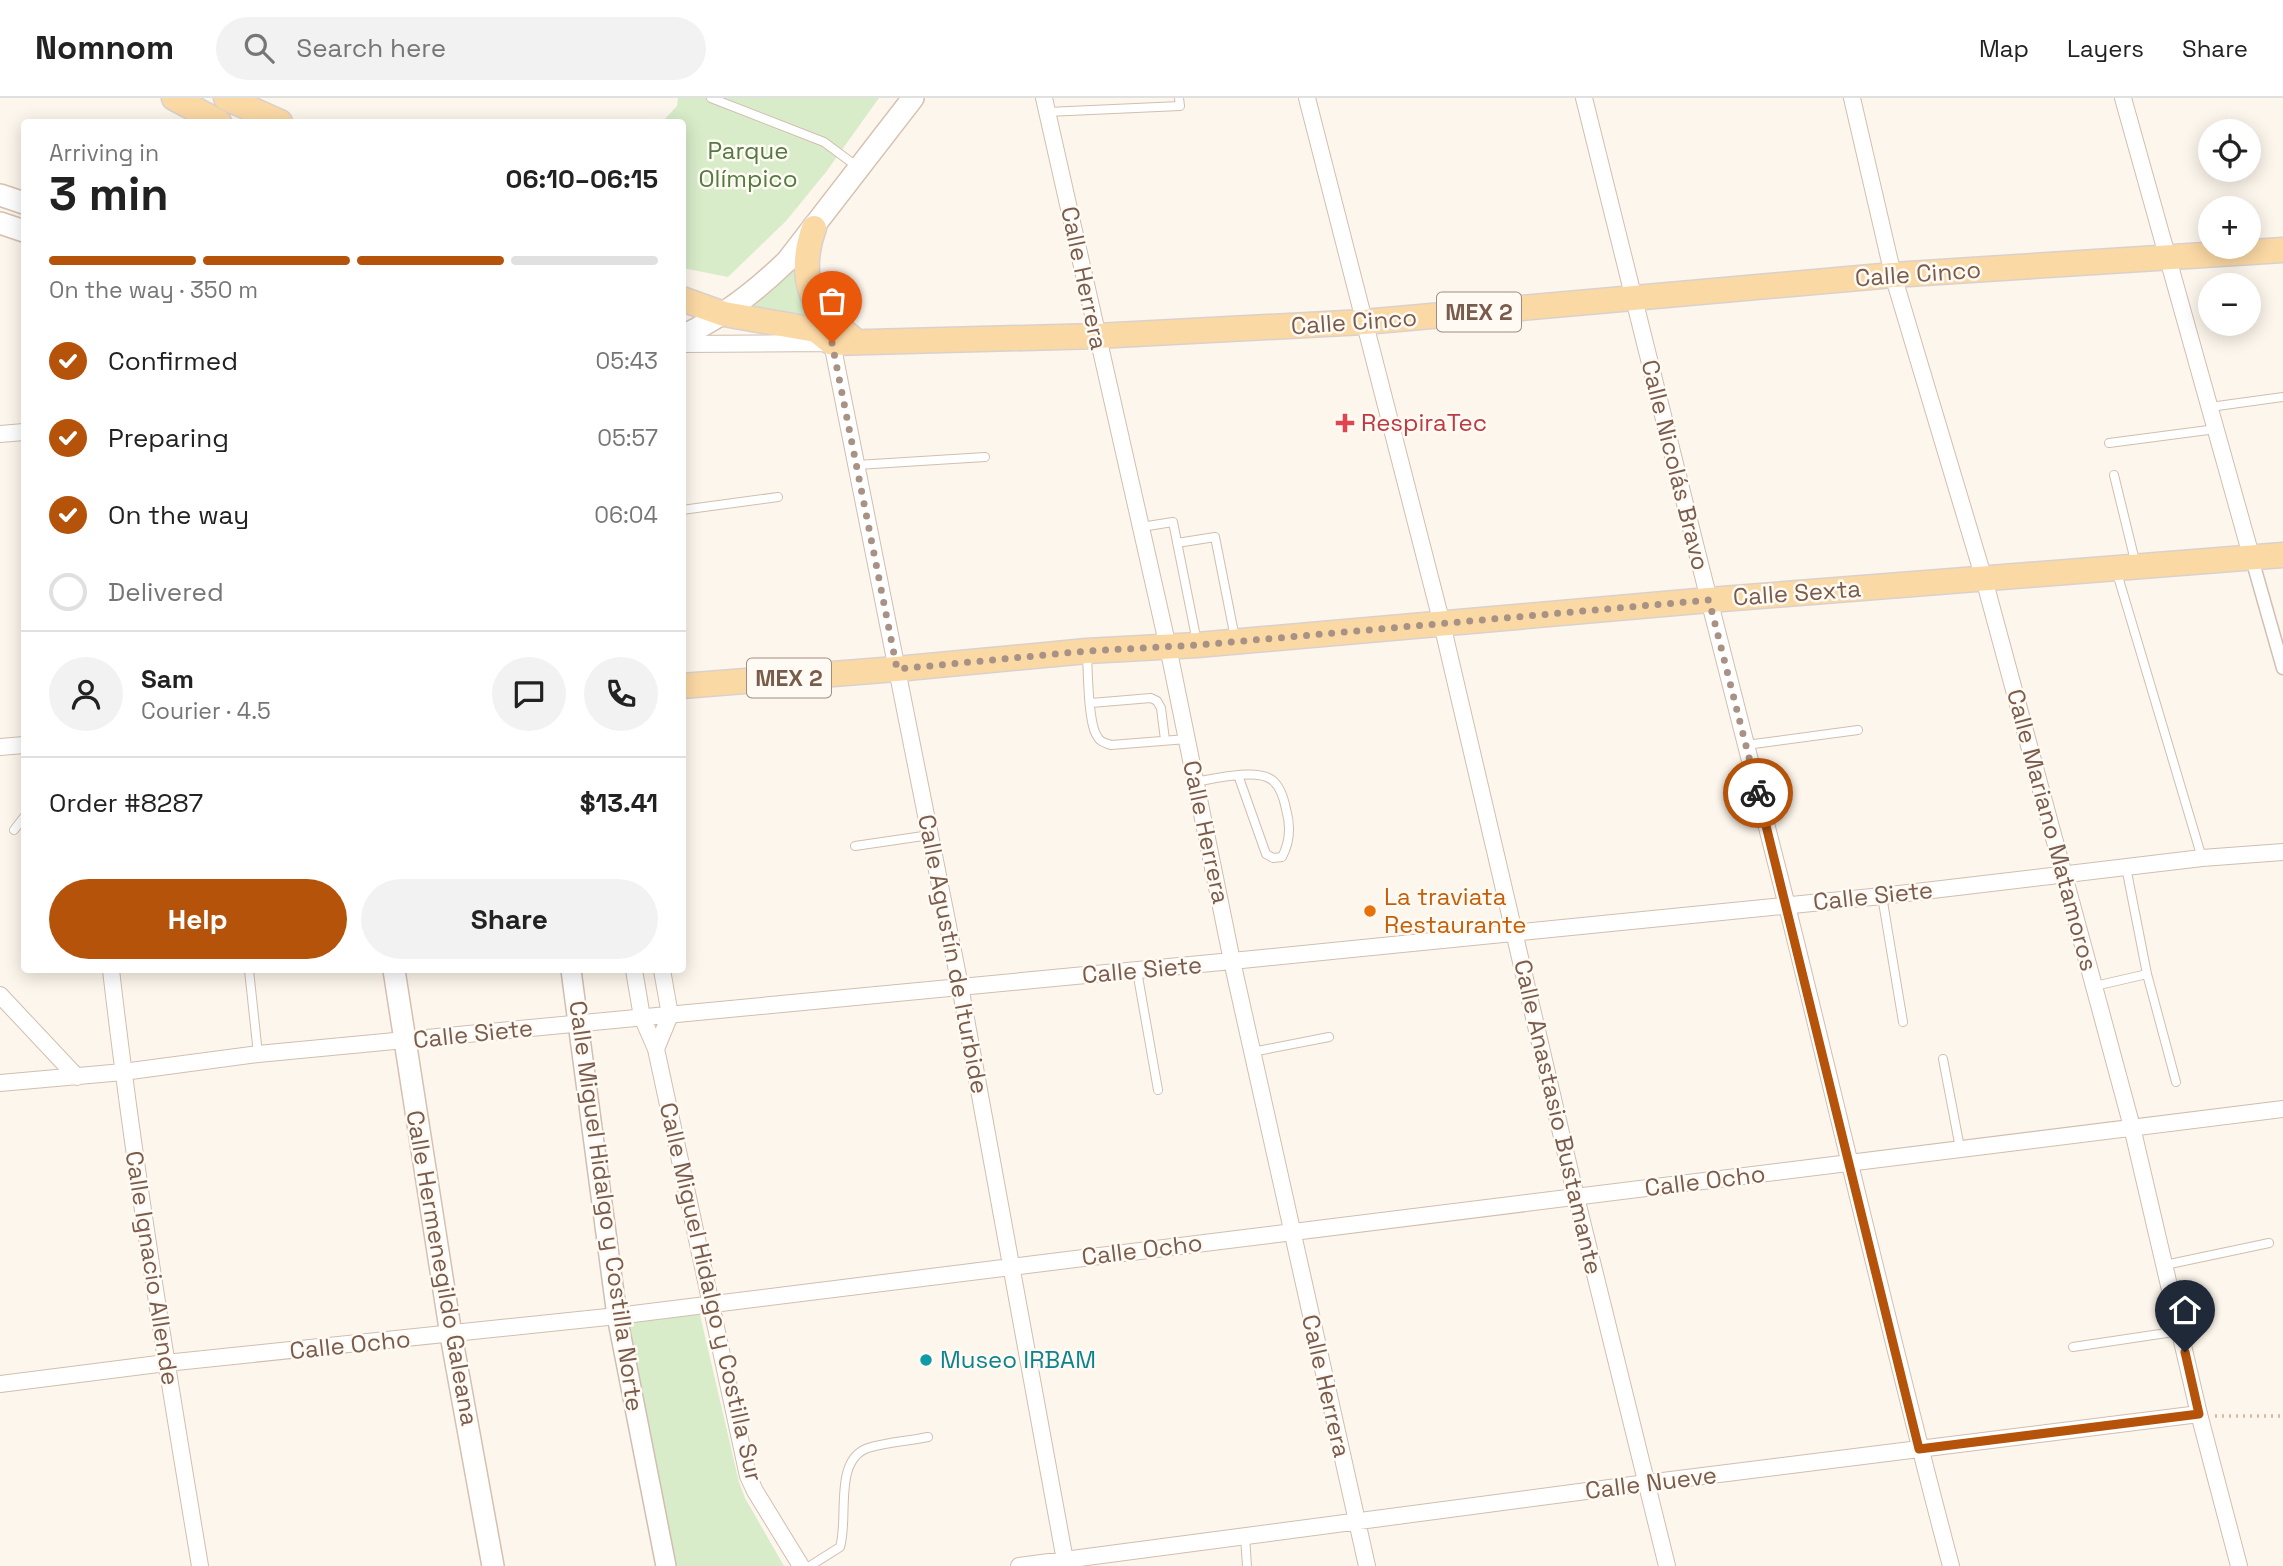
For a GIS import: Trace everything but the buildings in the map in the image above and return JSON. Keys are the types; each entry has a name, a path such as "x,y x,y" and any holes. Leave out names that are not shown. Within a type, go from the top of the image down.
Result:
{"main road":[{"path":"174,98 213,119"},
{"path":"226,98 273,119"},
{"path":"686,334 724,314 771,277 814,228 913,98"},
{"path":"0,195 21,201"},
{"path":"0,223 21,230"},
{"path":"814,228 807,251 807,276 830,331"},
{"name":"Calle Cinco","path":"686,300 724,314 830,331 858,343 1097,336 1364,322 1893,275 2283,250"},
{"name":"Calle Sexta","path":"686,686 2283,555"},
{"name":"Calle Hermenegildo Galeana","path":"394,973 451,1335 494,1566"}],"street":[{"name":"Calle Anastasio Bustamante","path":"1307,98 1441,624 1576,1197 1667,1566"},
{"name":"Calle Nicolás Bravo","path":"1584,98 1919,1449 1951,1566"},
{"name":"Calle Mariano Matamoros","path":"1852,98 1893,275 1984,579 2132,1126 2199,1414 2239,1566"},
{"path":"2123,98 2283,668"},
{"name":"Calle Herrera","path":"1046,105 1168,647 1232,961 1367,1566"},
{"path":"686,344 830,331"},
{"name":"Calle Agustín de Iturbide","path":"830,331 960,986 1065,1563"},
{"path":"0,434 21,432"},
{"path":"0,747 21,745"},
{"name":"Calle Siete","path":"0,1083 123,1072 258,1054 1882,897 2202,858 2283,852"},
{"name":"Calle Ignacio Allende","path":"111,973 123,1072 166,1363 200,1566"},
{"name":"Calle Miguel Hidalgo y Costilla Norte","path":"571,973 617,1316 666,1566"},
{"name":"Calle Miguel Hidalgo y Costilla Sur","path":"635,973 642,1017 656,1049 748,1476 801,1566"},
{"path":"656,1049 670,1015 663,973"},
{"path":"0,995 77,1077"},
{"name":"Calle Ocho","path":"0,1384 166,1363 617,1316 2283,1109"},
{"name":"Calle Nueve","path":"1019,1566 1065,1563 1245,1536 1647,1483 2199,1414"}],"lane":[{"path":"711,98 824,142 860,169"},
{"path":"1046,105 1180,106 1180,98"},
{"path":"2210,407 2283,397"},
{"path":"2109,443 2216,429"},
{"path":"857,465 985,457"},
{"path":"2114,475 2126,568 2202,858"},
{"path":"686,509 778,496"},
{"path":"1140,527 1173,522 1198,645"},
{"path":"1177,543 1216,537 1235,641"},
{"path":"1087,651 1096,735 1102,742 1111,745 1187,739"},
{"path":"1091,703 1151,698 1157,701 1161,708 1166,740"},
{"path":"1746,744 1858,730"},
{"path":"1195,782 1238,775 1264,776 1272,780 1279,788 1290,826 1288,845 1282,857 1273,858 1266,854 1238,775"},
{"path":"14,830 21,821"},
{"path":"855,846 930,835"},
{"path":"2126,867 2147,974 2176,1082"},
{"path":"1882,897 1903,1022"},
{"path":"1137,971 1158,1090"},
{"path":"249,973 258,1054"},
{"path":"2095,986 2147,974"},
{"path":"1252,1052 1329,1037"},
{"path":"1943,1059 1960,1148"},
{"path":"2165,1265 2269,1243"},
{"path":"2073,1347 2180,1331"},
{"path":"810,1566 840,1547 844,1534 846,1472 854,1456 868,1448 928,1437"},
{"path":"1245,1536 1247,1566"}],"path":[{"path":"2199,1414 2232,1418 2283,1416"}],"green space":[{"name":"Parque Olímpico","path":"678,98 879,98 826,172 786,221 728,277 686,269 686,119 665,119 677,106"},
{"path":"796,266 814,323 741,309 787,277"},
{"path":"700,1315 739,1482 745,1498 784,1566 670,1566 620,1317"}],"way so far":[{"path":"832,343 897,669 1709,600 1758,793"}],"place":[{"name":"RespiraTec","path":"1345,423"},
{"name":"La traviata Restaurante","path":"1370,911"},
{"name":"Museo IRBAM","path":"926,1360"}],"route":[{"path":"1758,793 1919,1449 2199,1414 2185,1352"}]}
